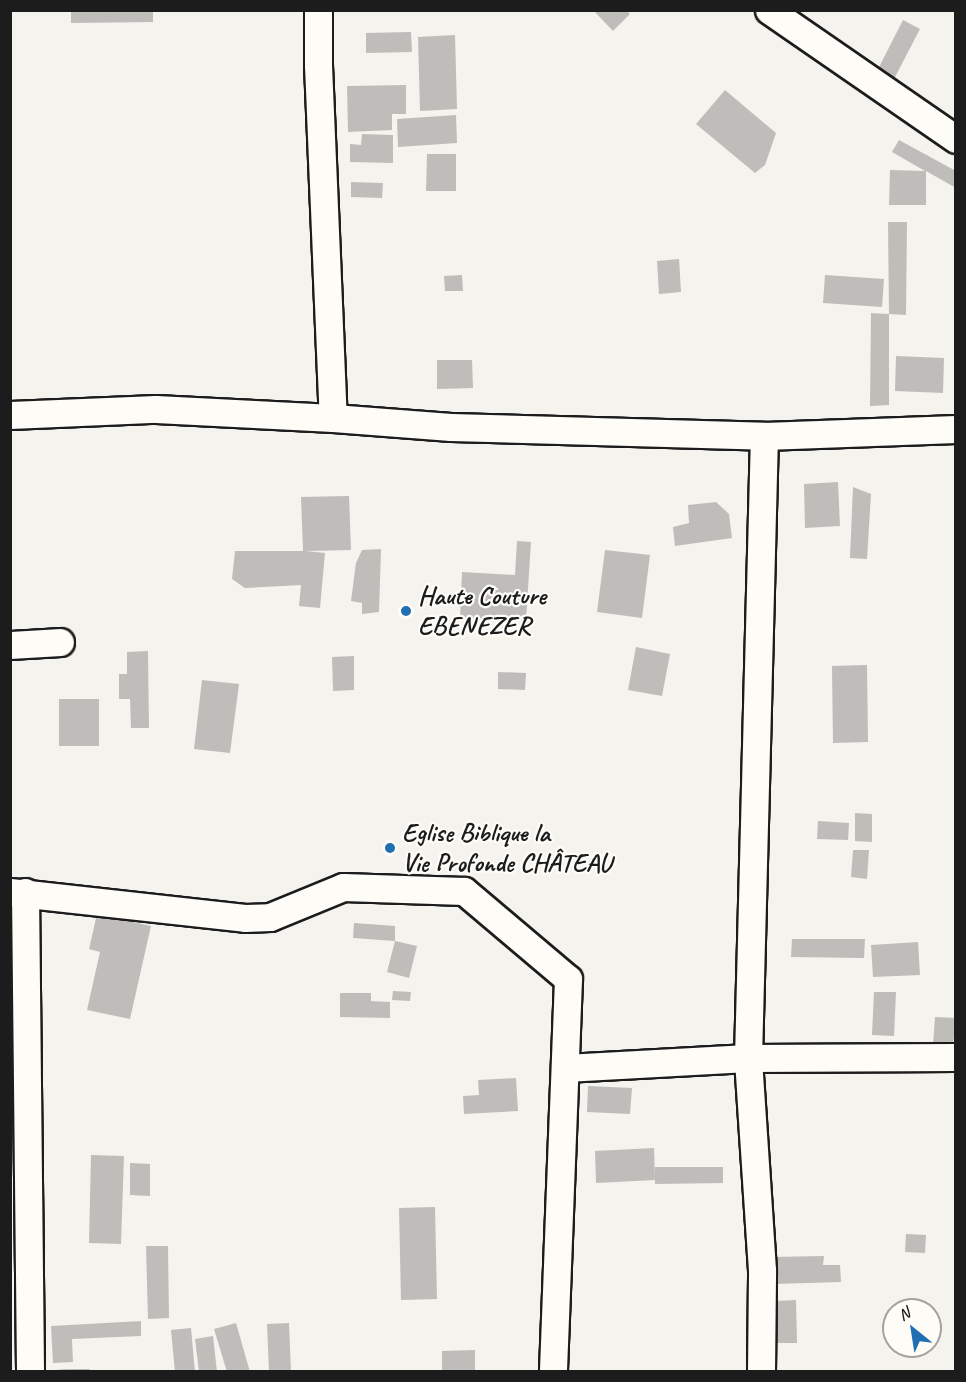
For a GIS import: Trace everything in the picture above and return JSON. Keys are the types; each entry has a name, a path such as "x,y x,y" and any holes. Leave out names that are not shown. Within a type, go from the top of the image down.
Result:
{"street":[{"path":"318,10 318,65 333,418"},
{"path":"769,10 956,139"},
{"path":"10,415 156,409 451,427 764,436 956,429"},
{"path":"761,1371 762,1270 748,1058 764,436"},
{"path":"10,645 60,642"},
{"path":"30,1371 20,1301 18,892 246,918 270,917 343,887 464,891 568,979 553,1371"},
{"path":"565,1068 748,1058 956,1058"}],"building":[{"path":"71,10 153,10 153,22 71,23"},
{"path":"593,10 626,10 630,14 613,31"},
{"path":"903,20 920,29 894,79 877,71"},
{"path":"411,32 412,52 366,53 366,33"},
{"path":"455,35 457,109 420,111 418,37"},
{"path":"406,85 406,114 392,114 392,130 348,132 347,86"},
{"path":"725,90 776,133 765,165 755,173 696,124"},
{"path":"456,115 457,143 398,147 397,119"},
{"path":"362,134 393,135 393,163 350,162 350,144 361,145"},
{"path":"899,140 956,171 956,188 926,171 926,205 889,205 890,170 925,171 892,152"},
{"path":"427,154 456,154 456,191 426,191"},
{"path":"351,182 383,183 382,198 351,197"},
{"path":"888,222 907,222 906,315 889,314"},
{"path":"679,259 681,292 659,294 657,261"},
{"path":"462,275 463,291 445,291 444,276"},
{"path":"825,275 884,279 882,307 823,303"},
{"path":"871,313 889,314 889,405 870,406"},
{"path":"896,356 944,358 943,393 895,391"},
{"path":"437,360 472,360 473,388 437,389"},
{"path":"838,482 840,526 805,528 804,484"},
{"path":"853,487 871,494 867,559 850,558"},
{"path":"349,496 351,550 306,551 325,553 320,608 299,606 301,585 245,588 232,579 235,551 303,551 301,497"},
{"path":"716,502 729,514 732,538 675,546 673,527 689,523 688,505"},
{"path":"517,541 531,542 526,620 460,618 462,572 515,575"},
{"path":"381,549 379,612 362,614 362,603 351,601 356,563 362,550"},
{"path":"605,550 650,555 642,618 597,612"},
{"path":"636,647 670,654 662,696 628,690"},
{"path":"148,651 149,728 131,728 130,699 119,699 119,674 127,674 127,652"},
{"path":"354,656 354,690 333,691 332,657"},
{"path":"867,665 868,742 833,743 832,666"},
{"path":"498,672 526,673 525,690 498,689"},
{"path":"202,680 239,684 230,753 194,749"},
{"path":"59,699 99,699 99,746 59,746"},
{"path":"855,813 872,814 872,842 855,841"},
{"path":"818,821 849,823 848,840 817,839"},
{"path":"853,850 869,850 867,879 851,877"},
{"path":"97,914 151,926 130,1019 87,1010 100,952 89,949"},
{"path":"354,923 395,926 395,941 353,938"},
{"path":"792,939 865,939 864,958 791,957"},
{"path":"395,941 417,946 409,978 387,972"},
{"path":"918,942 920,975 873,977 871,945"},
{"path":"393,991 411,992 410,1001 392,1000"},
{"path":"874,992 896,992 894,1036 872,1035"},
{"path":"340,993 371,993 371,1001 390,1002 390,1018 340,1017"},
{"path":"935,1017 956,1018 953,1045 933,1045"},
{"path":"516,1078 518,1111 464,1114 463,1096 479,1095 478,1080"},
{"path":"588,1086 632,1088 630,1114 587,1112"},
{"path":"654,1148 655,1180 596,1183 595,1151"},
{"path":"91,1155 124,1156 121,1244 89,1243"},
{"path":"130,1163 150,1164 150,1196 130,1195"},
{"path":"655,1167 723,1167 723,1183 655,1184"},
{"path":"435,1207 437,1299 401,1300 399,1208"},
{"path":"906,1234 926,1235 925,1253 905,1252"},
{"path":"146,1246 168,1246 169,1318 148,1319"},
{"path":"824,1256 823,1265 840,1265 841,1282 774,1284 773,1257"},
{"path":"796,1300 797,1343 775,1343 775,1301"},
{"path":"141,1321 141,1336 72,1339 73,1362 53,1363 51,1326"},
{"path":"236,1323 250,1372 227,1372 214,1329"},
{"path":"289,1323 291,1372 269,1372 267,1324"},
{"path":"191,1328 195,1372 175,1372 171,1330"},
{"path":"213,1336 217,1372 199,1372 195,1339"},
{"path":"475,1350 475,1372 442,1372 442,1351"},
{"path":"55,1369 90,1369 89,1372"}],"place":[{"name":"Haute Couture EBENEZER","path":"406,611"},
{"name":"Eglise Biblique la Vie Profonde CHÂTEAU","path":"390,848"}]}
